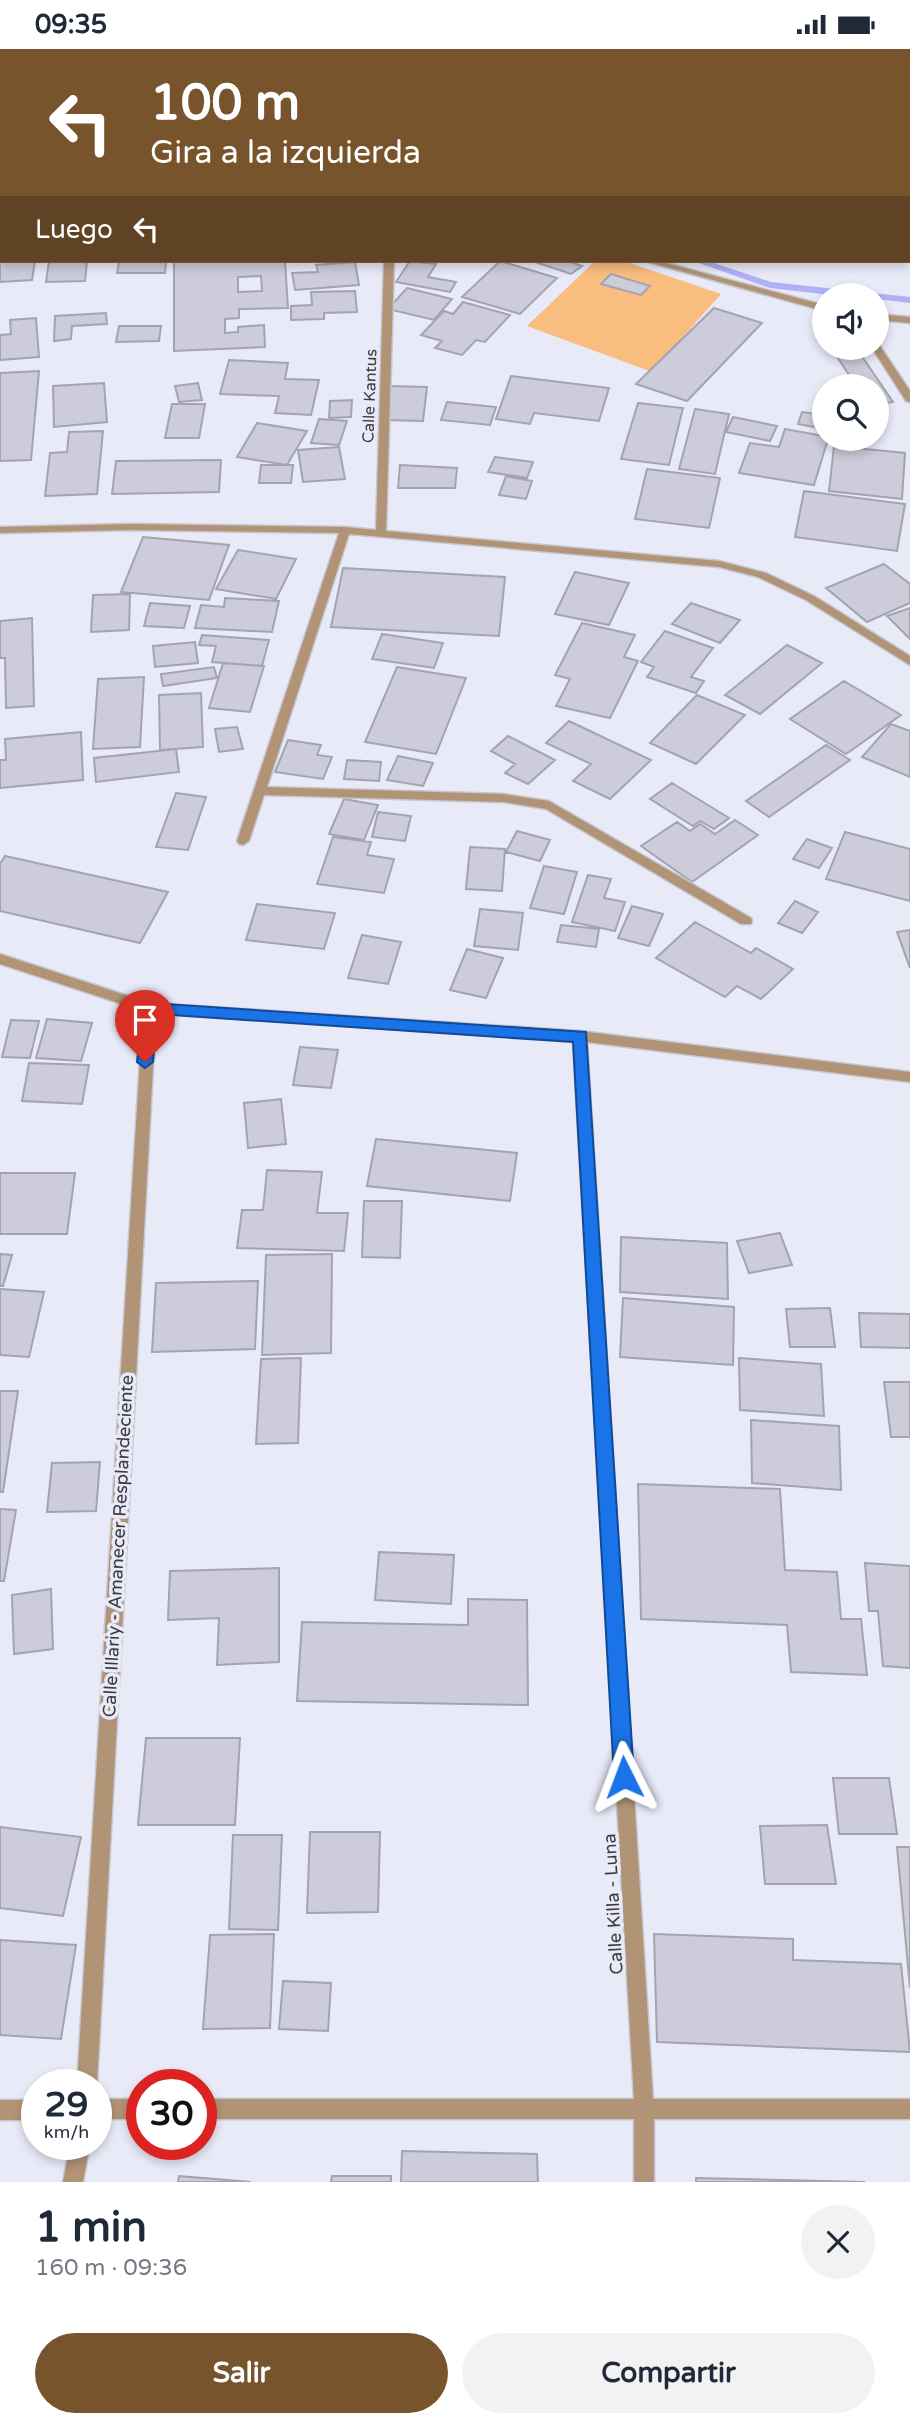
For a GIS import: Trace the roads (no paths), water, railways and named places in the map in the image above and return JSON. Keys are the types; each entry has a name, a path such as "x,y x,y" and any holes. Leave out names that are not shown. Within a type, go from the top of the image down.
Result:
{"street":[{"name":"Calle Kantus","path":"382,533 389,263"},
{"path":"656,263 812,305"},
{"path":"889,318 910,320"},
{"path":"885,360 910,399"},
{"path":"0,530 131,527 345,530 719,564 762,575 810,598 910,661"},
{"path":"243,841 345,530"},
{"path":"259,791 503,798 549,805 746,921"},
{"path":"0,959 150,1008 580,1036 910,1077"},
{"name":"Calle Illariy - Amanecer Resplandeciente","path":"88,2069 150,1008"},
{"name":"Calle Killa - Luna","path":"580,1036 644,2106 643,2182"},
{"path":"217,2109 644,2106 910,2109"},
{"path":"0,2110 21,2110"},
{"path":"73,2182 77,2160"}],"waterway":[{"path":"704,263 770,285 812,290"},
{"path":"889,297 910,300"}]}
